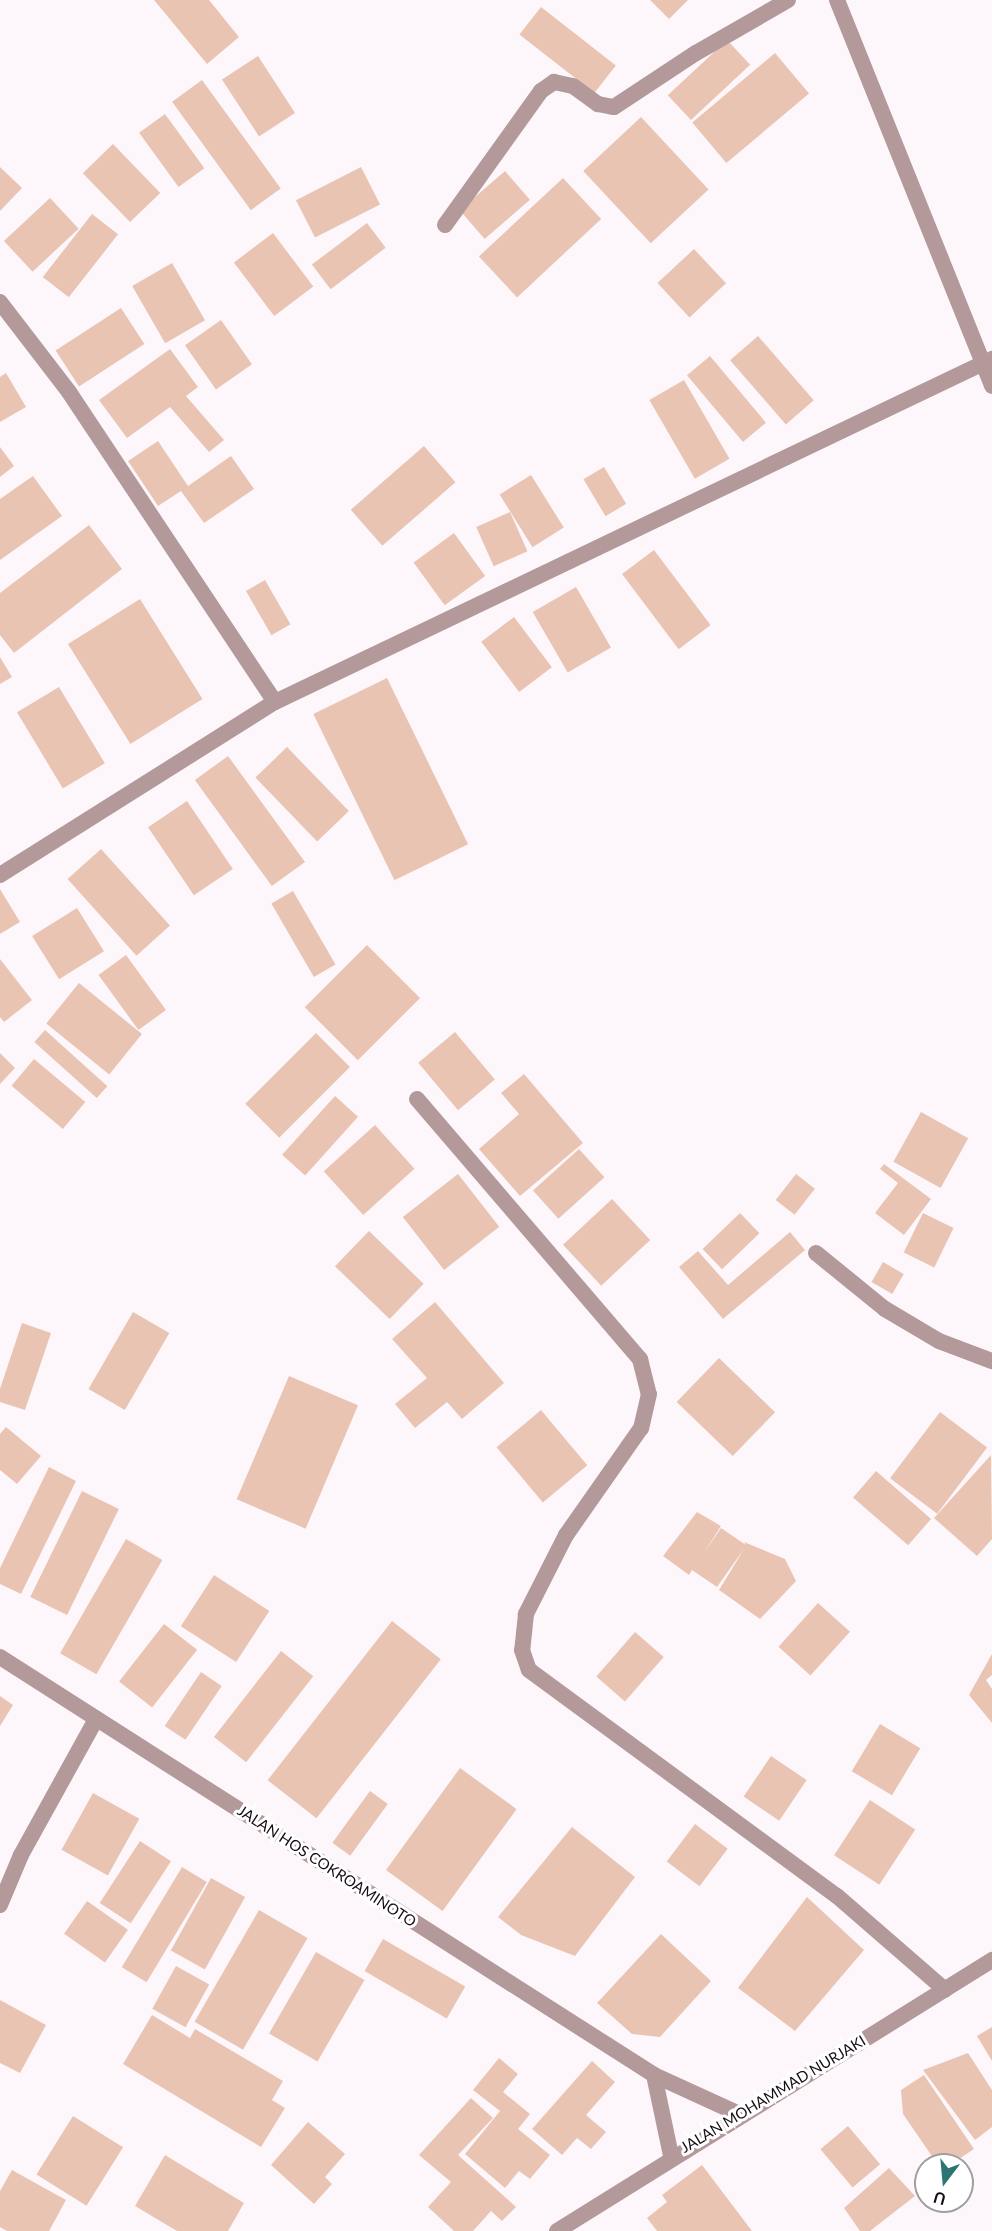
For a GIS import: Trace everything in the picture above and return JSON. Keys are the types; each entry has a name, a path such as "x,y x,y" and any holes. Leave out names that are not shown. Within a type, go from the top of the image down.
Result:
{"street":[{"path":"445,225 541,91 554,81 573,86 598,104 614,107 696,53 788,0"},
{"path":"837,0 988,361 992,386"},
{"path":"0,302 69,392 275,702"},
{"path":"0,875 275,702 988,361"},
{"path":"417,1099 640,1359 649,1394 641,1428 566,1535 526,1614 522,1650 529,1670 837,1896 945,1990"},
{"path":"816,1253 885,1309 939,1341 992,1361"},
{"name":"JALAN HOS COKROAMINOTO","path":"0,1657 654,2075 739,2114"},
{"path":"0,1905 21,1855 96,1719"},
{"name":"JALAN MOHAMMAD NURJAKI","path":"557,2231 739,2114 992,1960"},
{"path":"654,2075 671,2157"}],"building":[{"path":"154,0 209,0 239,37 207,64"},
{"path":"650,0 688,0 669,19"},
{"path":"541,7 616,65 594,93 519,35"},
{"path":"727,40 750,65 691,120 668,95"},
{"path":"775,53 809,94 726,163 692,122"},
{"path":"258,56 295,113 259,136 222,79"},
{"path":"202,80 281,188 251,210 172,102"},
{"path":"165,114 204,168 178,187 139,133"},
{"path":"641,117 709,189 651,243 583,171"},
{"path":"113,144 160,193 130,222 83,173"},
{"path":"0,167 22,188 0,211"},
{"path":"361,167 380,204 315,238 296,200"},
{"path":"505,171 530,200 485,239 460,210"},
{"path":"563,178 601,219 517,297 479,256"},
{"path":"50,198 79,229 33,272 4,241"},
{"path":"92,214 118,234 69,297 43,277"},
{"path":"367,223 386,248 331,289 312,265"},
{"path":"273,233 313,287 274,316 234,262"},
{"path":"694,249 726,283 689,317 657,283"},
{"path":"172,263 205,320 165,343 132,286"},
{"path":"121,308 144,344 79,387 56,350"},
{"path":"221,320 252,364 216,389 185,345"},
{"path":"758,336 814,400 786,424 730,360"},
{"path":"170,349 198,387 186,396 224,440 209,452 170,407 127,438 99,400"},
{"path":"710,356 766,423 743,442 687,375"},
{"path":"6,373 26,407 0,422 0,377"},
{"path":"684,380 730,459 695,479 649,400"},
{"path":"158,441 188,486 231,456 254,489 204,523 181,491 158,506 128,461"},
{"path":"424,446 455,482 382,546 351,510"},
{"path":"0,447 14,466 0,477"},
{"path":"604,467 626,504 606,516 583,479"},
{"path":"531,475 564,528 532,547 500,495"},
{"path":"33,476 62,516 0,560 0,499"},
{"path":"510,512 527,551 494,566 476,527"},
{"path":"89,525 122,569 14,653 0,635 0,593"},
{"path":"454,533 485,576 445,605 414,562"},
{"path":"654,550 711,625 679,649 622,574"},
{"path":"265,580 290,624 271,635 246,591"},
{"path":"576,587 611,648 568,673 533,612"},
{"path":"140,599 203,699 130,744 68,644"},
{"path":"514,617 552,667 519,692 481,642"},
{"path":"0,657 12,677 0,684"},
{"path":"387,678 468,844 394,880 313,714"},
{"path":"59,687 105,763 63,789 17,712"},
{"path":"287,747 349,811 317,842 255,778"},
{"path":"228,756 305,862 272,886 195,780"},
{"path":"187,801 233,869 194,895 148,827"},
{"path":"101,849 170,926 136,956 68,879"},
{"path":"0,889 20,922 0,934"},
{"path":"293,891 336,965 314,977 271,904"},
{"path":"77,908 104,951 59,979 32,936"},
{"path":"367,945 420,998 358,1060 305,1007"},
{"path":"126,955 166,1010 138,1030 98,975"},
{"path":"0,959 32,1000 4,1022 0,1017"},
{"path":"79,983 142,1034 109,1074 46,1023"},
{"path":"45,1030 107,1086 97,1098 34,1042"},
{"path":"455,1032 495,1079 458,1110 418,1063"},
{"path":"316,1033 350,1067 279,1138 245,1104"},
{"path":"0,1053 15,1068 0,1084"},
{"path":"34,1059 85,1102 63,1129 12,1086"},
{"path":"524,1074 583,1143 520,1196 479,1149 519,1114 501,1093"},
{"path":"335,1096 358,1117 305,1175 282,1155"},
{"path":"921,1112 968,1138 941,1188 893,1162"},
{"path":"375,1125 414,1169 363,1215 324,1171"},
{"path":"579,1149 604,1177 558,1219 533,1190"},
{"path":"884,1164 931,1199 904,1235 875,1213 898,1183 880,1169"},
{"path":"458,1174 499,1227 444,1270 403,1217"},
{"path":"796,1174 815,1189 795,1215 776,1200"},
{"path":"612,1199 650,1240 601,1286 563,1245"},
{"path":"740,1213 759,1233 722,1269 703,1249"},
{"path":"923,1213 954,1228 934,1267 904,1253"},
{"path":"369,1231 424,1284 390,1319 335,1266"},
{"path":"790,1232 805,1250 723,1319 679,1267 698,1251 728,1285"},
{"path":"883,1262 904,1274 892,1294 872,1282"},
{"path":"435,1302 504,1383 462,1419 447,1402 415,1428 395,1404 427,1378 392,1339"},
{"path":"133,1312 169,1333 125,1410 88,1389"},
{"path":"22,1323 51,1333 25,1410 0,1402 0,1389"},
{"path":"719,1358 775,1412 733,1456 677,1402"},
{"path":"289,1376 358,1405 306,1529 237,1499"},
{"path":"541,1410 587,1465 543,1502 497,1447"},
{"path":"940,1412 987,1448 937,1514 890,1478"},
{"path":"6,1427 41,1456 17,1484 0,1470 0,1434"},
{"path":"991,1455 992,1539 977,1556 934,1518"},
{"path":"49,1467 76,1481 21,1594 0,1584 0,1568"},
{"path":"876,1471 931,1519 908,1545 853,1497"},
{"path":"82,1491 119,1509 67,1615 30,1597"},
{"path":"697,1512 721,1526 704,1553 721,1528 746,1545 744,1542 785,1559 796,1581 760,1619 719,1590 744,1549 717,1587 692,1570 689,1575 663,1556"},
{"path":"126,1539 162,1560 96,1674 60,1653"},
{"path":"214,1575 269,1611 236,1662 181,1626"},
{"path":"818,1603 850,1632 810,1676 779,1647"},
{"path":"392,1621 441,1659 316,1818 268,1780"},
{"path":"164,1624 197,1650 152,1707 119,1682"},
{"path":"635,1632 664,1657 625,1701 596,1677"},
{"path":"281,1651 313,1676 246,1762 214,1737"},
{"path":"992,1654 992,1675 986,1680 992,1689 992,1723 969,1695"},
{"path":"201,1672 222,1686 185,1740 165,1726"},
{"path":"0,1696 13,1705 0,1726"},
{"path":"880,1724 920,1748 892,1795 852,1771"},
{"path":"771,1756 807,1780 779,1821 744,1797"},
{"path":"460,1768 517,1809 443,1911 386,1870"},
{"path":"370,1791 388,1804 350,1856 332,1843"},
{"path":"93,1793 139,1819 108,1876 61,1850"},
{"path":"870,1800 915,1829 879,1885 834,1855"},
{"path":"695,1824 728,1849 699,1886 667,1862"},
{"path":"572,1827 635,1877 575,1956 521,1935 498,1917"},
{"path":"140,1841 171,1861 131,1923 100,1903"},
{"path":"182,1867 207,1882 147,1982 122,1967"},
{"path":"211,1878 245,1897 205,1970 171,1951"},
{"path":"807,1897 864,1950 795,2031 738,1988"},
{"path":"87,1901 128,1930 105,1962 64,1934"},
{"path":"259,1910 307,1938 243,2050 194,2022"},
{"path":"661,1934 711,1981 660,2037 632,2034 597,2003"},
{"path":"383,1939 465,1986 447,2019 364,1971"},
{"path":"316,1952 364,1980 317,2061 269,2033"},
{"path":"176,1966 209,1984 185,2027 152,2009"},
{"path":"0,2000 46,2025 20,2073 0,2063"},
{"path":"152,2015 190,2038 195,2029 283,2081 272,2100 285,2108 261,2147 123,2064"},
{"path":"992,2027 992,2061 977,2036"},
{"path":"968,2053 992,2090 992,2127 975,2140 923,2070"},
{"path":"499,2058 518,2074 503,2092 530,2114 518,2129 550,2155 530,2179 519,2171 505,2188 465,2154 500,2111 473,2090"},
{"path":"592,2061 615,2082 586,2115 606,2132 591,2149 577,2138 562,2155 532,2129"},
{"path":"924,2075 974,2149 968,2153 930,2153 903,2114 901,2090"},
{"path":"471,2098 493,2118 458,2155 516,2207 502,2221 491,2211 473,2231 454,2231 428,2207 451,2182 419,2155"},
{"path":"73,2116 123,2147 86,2206 36,2175"},
{"path":"308,2122 345,2154 325,2177 332,2184 314,2204 271,2165"},
{"path":"848,2126 880,2164 853,2187 820,2149"},
{"path":"165,2155 244,2203 228,2231 177,2231 135,2206"},
{"path":"702,2165 752,2231 657,2231 647,2218 667,2202 662,2195"},
{"path":"889,2168 914,2195 870,2231 860,2231 844,2208"},
{"path":"12,2170 66,2200 49,2231 7,2231 0,2227 0,2191"}]}
